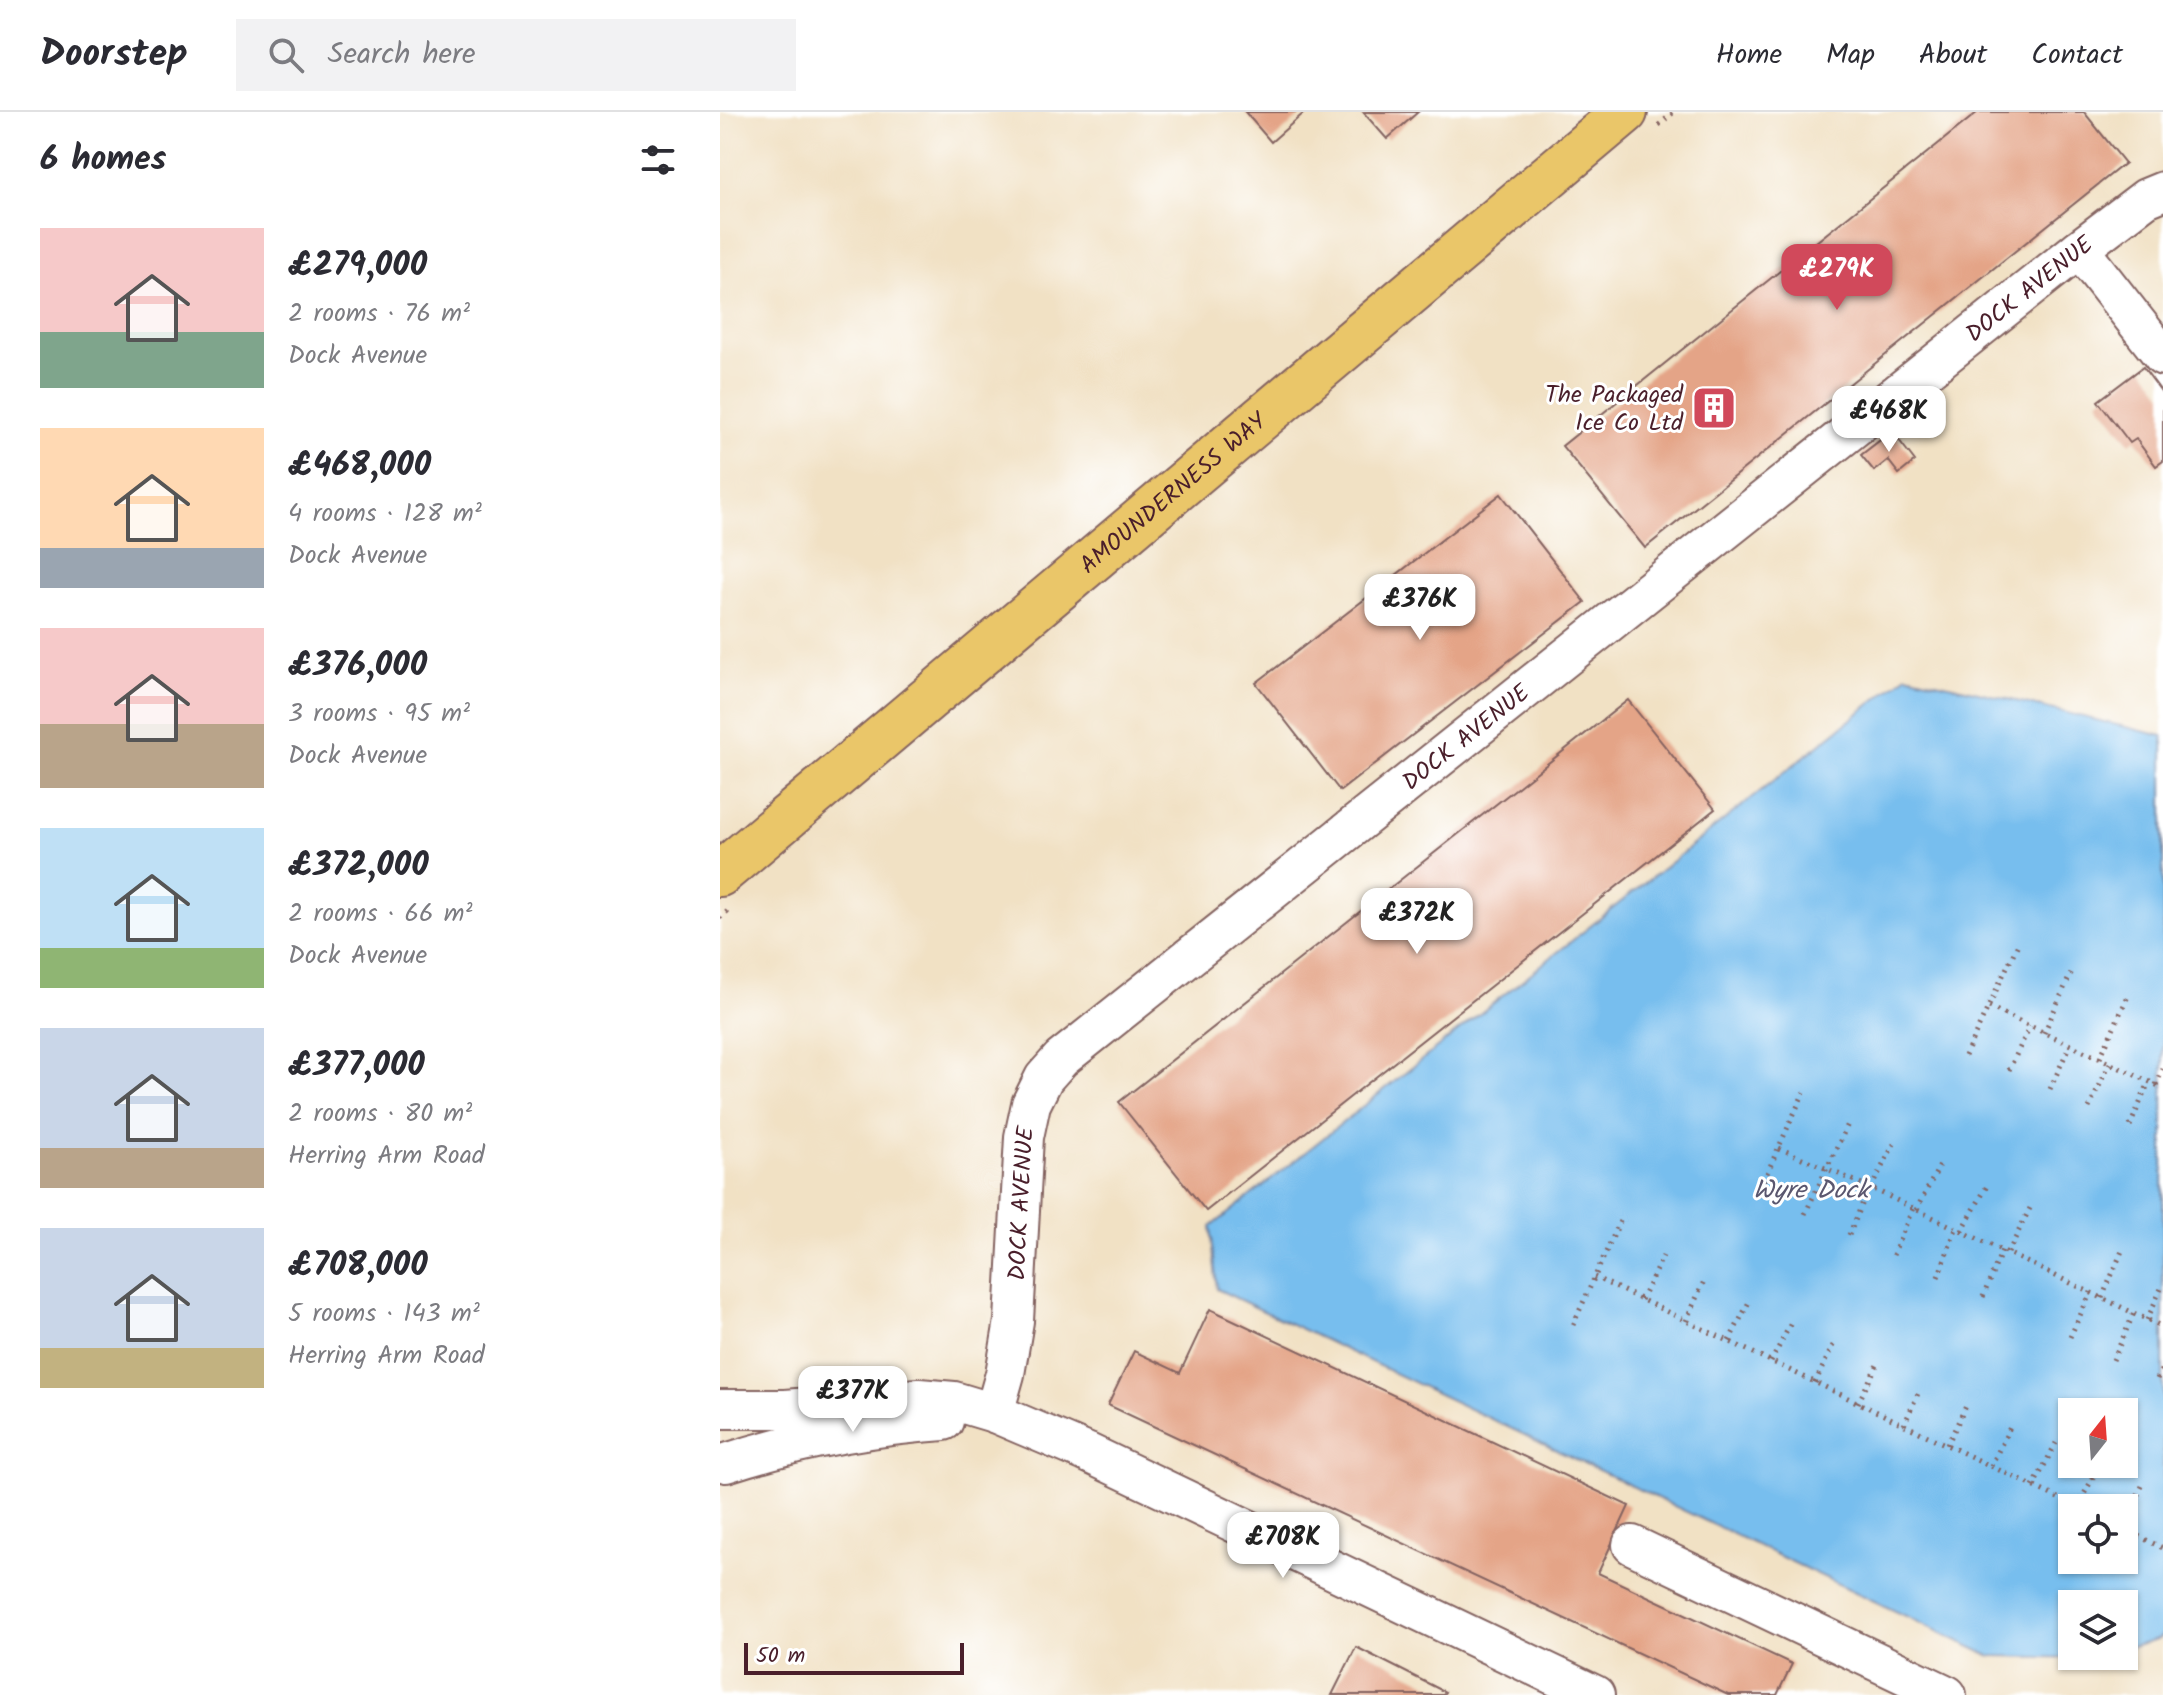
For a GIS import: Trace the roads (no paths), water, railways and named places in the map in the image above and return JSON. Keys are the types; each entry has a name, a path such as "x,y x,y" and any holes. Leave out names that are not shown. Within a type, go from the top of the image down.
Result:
{"highway":[{"name":"AMOUNDERNESS WAY","path":"720,874 1625,112"}],"street":[{"name":"DOCK AVENUE","path":"994,1413 1005,1374 1014,1321 1024,1137 1031,1104 1044,1078 1061,1059 2079,249 2146,198 2163,191"},
{"path":"2079,249 2163,356"},
{"path":"994,1413 969,1419 848,1432 781,1445 723,1471 727,1431 720,1411 919,1398 954,1401 994,1413 1086,1452 1595,1695"},
{"path":"1632,1545 1947,1695"}],"water":[{"name":"Wyre Dock","path":"1907,675 2163,736 2163,1635 2157,1640 2138,1645 2138,1590 2058,1590 2058,1657 1990,1656 1217,1289 1211,1227"}],"place":[{"name":"The Packaged Ice Co Ltd","path":"1714,408"}]}
